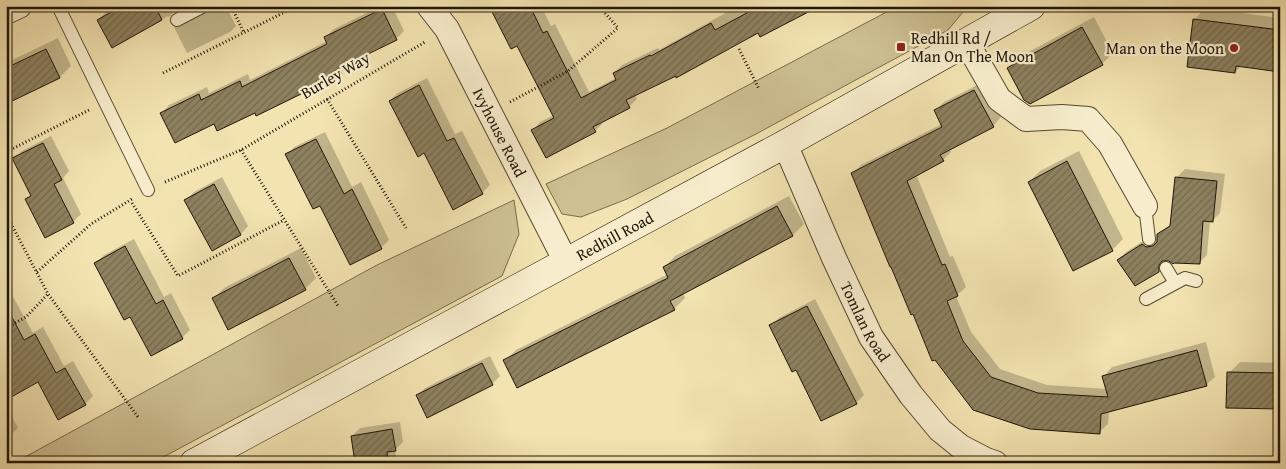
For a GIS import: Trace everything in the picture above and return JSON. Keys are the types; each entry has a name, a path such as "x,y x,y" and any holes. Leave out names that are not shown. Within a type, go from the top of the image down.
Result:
{"street":[{"path":"6,12 19,6"},
{"name":"Ivyhouse Road","path":"429,6 447,29 566,262"},
{"name":"Redhill Road","path":"194,463 968,43 1001,14 1032,6"},
{"path":"968,43 999,99 1026,119 1088,119 1137,172 1145,206"},
{"name":"Tomlan Road","path":"785,144 870,337 911,395 940,430 961,447 995,463"}],"lane":[{"path":"58,6 148,190"},
{"path":"177,20 204,6"},
{"path":"1145,206 1149,239"},
{"path":"1166,268 1175,283"},
{"path":"1146,300 1185,278 1196,281"}],"path":[{"path":"229,6 244,33"},
{"path":"163,73 297,6"},
{"path":"490,113 568,71 618,28 599,6"},
{"name":"Burley Way","path":"37,272 91,224 130,200 148,190 241,150 447,29"},
{"path":"739,48 759,89"},
{"path":"327,99 406,228"},
{"path":"10,150 105,102"},
{"path":"241,150 338,306"},
{"path":"130,200 178,276 284,220"},
{"path":"6,214 48,294 138,417"},
{"path":"6,328 26,316 48,294"}],"shaded area":[{"path":"898,6 965,6 963,12 948,30 756,134 627,199 581,217 562,214 546,184 667,128"},
{"path":"514,200 519,234 502,276 152,463 14,463 377,265"}],"building":[{"path":"122,6 155,6 162,20 112,48 97,20"},
{"path":"489,6 530,6 543,33 547,31 581,98 616,80 613,73 651,56 711,23 715,30 760,6 820,6 760,37 758,33 676,78 676,76 626,100 630,108 593,127 596,132 546,158 531,130 554,118 517,46 511,49"},
{"path":"382,9 397,40 339,68 342,74 256,116 255,113 217,131 214,124 175,143 160,113 199,94 201,100 240,81 242,87 327,44 324,37"},
{"name":"Man on the Moon","path":"1193,19 1280,30 1280,72 1236,66 1235,73 1187,67"},
{"path":"1082,27 1103,65 1030,104 1024,100 1007,68"},
{"path":"46,49 60,78 6,104 6,68"},
{"path":"419,85 447,141 454,138 483,194 453,210 424,153 418,157 389,101"},
{"path":"974,90 994,127 940,155 944,161 907,181 942,265 945,264 958,296 947,301 963,341 991,377 1038,393 1108,397 1102,376 1197,350 1207,386 1101,414 1100,434 1030,429 973,410 935,360 932,361 851,173 942,127 934,110"},
{"path":"316,139 344,194 352,189 382,249 350,265 320,206 313,209 285,154"},
{"path":"43,143 62,180 54,184 74,223 45,238 25,199 31,196 12,158"},
{"path":"1067,161 1113,251 1073,271 1028,182"},
{"path":"1175,177 1217,181 1213,222 1203,221 1200,264 1173,264 1169,261 1162,261 1159,265 1159,272 1135,286 1117,260 1142,244 1146,247 1153,246 1157,242 1157,234 1170,226"},
{"path":"214,184 241,235 212,251 184,200"},
{"path":"777,206 793,236 670,301 675,310 517,388 503,360 668,278 663,267"},
{"path":"125,246 156,304 163,300 183,339 151,356 130,317 124,320 94,263"},
{"path":"289,258 306,290 228,330 212,298"},
{"path":"6,306 24,340 35,334 56,373 65,368 86,405 58,420 38,382 6,400"},
{"path":"807,306 857,404 821,421 796,370 792,372 769,325"},
{"path":"482,363 493,385 427,418 416,395"},
{"path":"1227,372 1280,373 1280,409 1226,408"},
{"path":"392,429 396,451 387,452 388,463 355,463 351,436"}],"place":[{"name":"Redhill Rd / Man On The Moon","path":"901,47"},
{"name":"Man on the Moon","path":"1234,48"}]}
